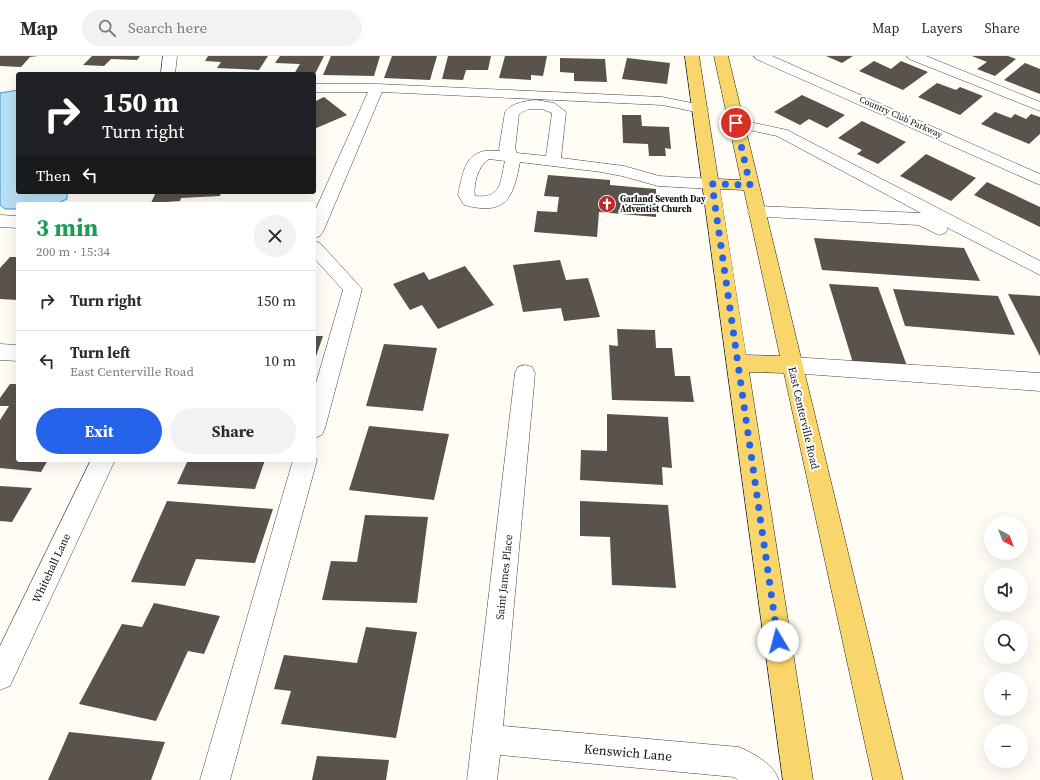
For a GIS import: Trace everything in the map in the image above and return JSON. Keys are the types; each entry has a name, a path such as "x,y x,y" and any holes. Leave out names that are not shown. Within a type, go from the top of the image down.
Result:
{"main road":[{"path":"692,56 712,184 798,780"},
{"name":"East Centerville Road","path":"720,56 888,780"},
{"path":"712,184 750,185"},
{"path":"738,363 792,365"}],"street":[{"path":"168,72 170,56"},
{"name":"Country Club Parkway","path":"761,56 854,96 1040,180"},
{"path":"914,56 1040,107"},
{"path":"316,88 377,88 662,101 701,109"},
{"path":"316,227 377,88"},
{"path":"553,161 559,112 549,106 525,105 512,112 507,149 513,158 601,166 658,181 712,184"},
{"path":"736,123 782,133 1040,269"},
{"path":"756,212 921,219 1040,282"},
{"path":"0,221 16,222"},
{"path":"316,249 353,290 316,421"},
{"path":"792,365 1040,382"},
{"name":"Saint James Place","path":"482,780 525,373"},
{"name":"Whitehall Lane","path":"0,676 102,462"},
{"path":"215,780 304,462"},
{"name":"Kenswich Lane","path":"486,739 739,762 764,780"}],"water":[{"path":"16,90 16,194 67,194 67,199 60,202 16,202 16,209 5,209 0,205 0,93"}],"building":[{"path":"0,56 38,56 30,57 21,67 0,66"},
{"path":"92,56 140,56 137,60 111,59 104,66 83,65"},
{"path":"208,56 268,56 259,70 217,68 221,62 205,61"},
{"path":"280,56 324,56 316,72 295,72 300,64 275,63"},
{"path":"331,56 380,56 374,76 323,75"},
{"path":"392,56 437,56 430,80 384,78"},
{"path":"448,56 491,56 488,70 466,70 463,80 442,79"},
{"path":"505,56 547,56 543,76 531,75 531,80 499,78"},
{"path":"826,56 853,56 842,63"},
{"path":"972,56 1008,56 1016,59 995,76 977,69 987,62"},
{"path":"560,58 605,59 607,82 574,81 574,73 560,72"},
{"path":"627,58 670,63 667,84 622,79"},
{"path":"874,61 891,69 901,61 928,72 903,90 859,71"},
{"path":"1025,63 1040,69 1040,94 1004,80"},
{"path":"937,83 956,90 960,87 983,96 960,115 918,97"},
{"path":"802,95 845,115 827,128 809,119 800,125 774,112"},
{"path":"324,97 347,115 316,128 316,101"},
{"path":"995,112 1011,118 1015,114 1026,119 1031,114 1040,117 1040,134 1029,144 981,124"},
{"path":"622,115 641,115 642,126 669,127 671,149 665,148 666,156 649,156 648,144 623,143"},
{"path":"862,121 906,142 878,164 857,154 862,150 838,138"},
{"path":"926,154 976,178 951,201 900,176"},
{"name":"Garland Seventh Day Adventist Church","path":"548,175 610,180 610,185 656,189 656,217 599,212 597,237 534,232 537,211 557,212 559,197 544,196"},
{"path":"987,182 1040,207 1040,227 974,195"},
{"path":"155,194 220,194 220,196 181,198 180,201 151,202"},
{"path":"814,238 964,248 980,281 822,270"},
{"path":"10,257 16,257 16,300 0,299 0,268"},
{"path":"560,260 566,280 588,278 600,317 564,321 561,308 523,312 513,265"},
{"path":"465,266 494,305 438,329 422,305 410,310 393,284 424,272 429,280"},
{"path":"829,284 878,287 907,366 853,363"},
{"path":"893,289 998,296 1015,335 905,326"},
{"path":"1008,294 1040,296 1040,356"},
{"path":"617,329 655,330 656,348 672,348 675,376 690,376 694,402 612,400 609,345 618,346"},
{"path":"316,336 323,336 316,356"},
{"path":"384,344 437,348 423,411 366,406"},
{"path":"10,384 16,384 16,462 47,462 41,472 0,468 0,420 9,406 0,406 0,398"},
{"path":"607,414 668,417 672,468 662,467 663,485 580,480 581,450 607,451"},
{"path":"369,426 449,434 434,500 349,490"},
{"path":"187,462 264,462 255,489 177,484"},
{"path":"0,486 32,488 12,522 0,521"},
{"path":"167,501 273,509 255,563 196,559 185,586 131,582"},
{"path":"580,501 668,505 676,588 612,585 610,537 580,536"},
{"path":"365,515 428,517 417,603 322,600 331,561 357,562"},
{"path":"154,603 220,616 204,654 188,651 156,721 79,704 122,624 142,627"},
{"path":"366,627 417,632 396,738 281,724 291,691 274,689 284,655 357,663"},
{"path":"69,732 165,742 151,780 48,780"},
{"path":"317,756 389,760 386,780 312,780"}],"place":[{"name":"Garland Seventh Day Adventist Church","path":"607,204"}],"route":[{"path":"736,123 750,185 712,184 778,641"}]}
